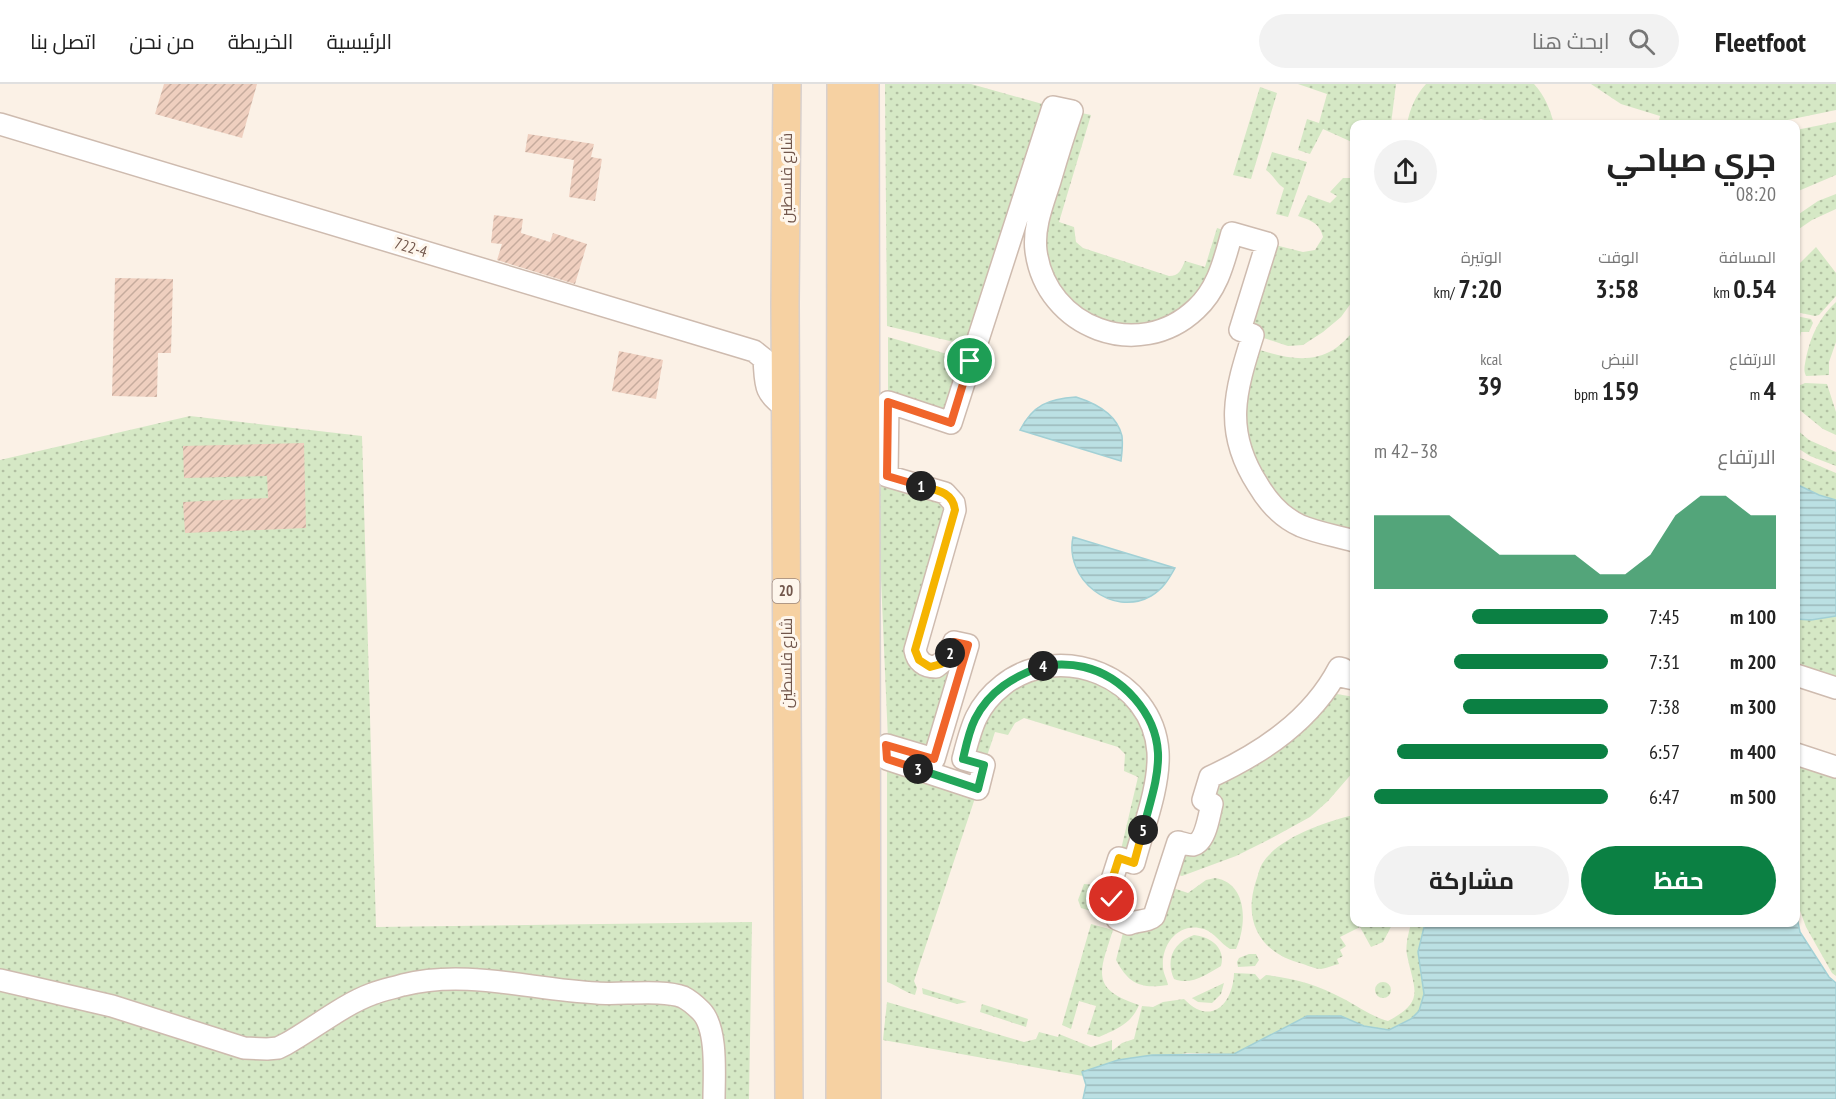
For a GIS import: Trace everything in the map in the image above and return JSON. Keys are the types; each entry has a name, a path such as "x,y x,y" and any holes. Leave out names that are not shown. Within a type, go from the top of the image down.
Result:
{"main road":[{"name":"شارع فلسطين","path":"786,84 785,407 789,1099"},
{"path":"840,1099 841,84"},
{"path":"866,84 867,1099"},
{"path":"840,370 866,414"},
{"path":"840,496 856,476 866,454"}],"street":[{"path":"1350,541 1301,526 1282,514 1263,495 1248,470 1237,442 1235,406 1239,379 1253,335 1240,330 1267,243 1232,232 1222,268 1212,291 1195,310 1177,323 1147,334 1122,335 1098,330 1084,324 1064,307 1048,287 1042,276 1036,250 1037,224 1072,111 1053,106 951,423 888,402 887,476 945,493 954,503 955,510 915,650 916,656 924,665 936,667 946,659 954,642 968,645 934,759 886,745 887,759 978,789 984,765 963,759 974,720 994,693 1004,684 1030,670 1058,664 1084,667 1108,676 1132,696 1146,714 1154,733 1158,752 1157,776 1134,863 1119,858 1110,886 1114,893 1113,905 1119,916 1117,919 1129,924 1137,920 1151,919 1154,915 1178,842 1196,844 1203,836 1212,804 1203,800 1210,777 1261,751 1295,724 1317,700 1339,668 1343,669 1340,676 1350,678"},
{"name":"722-4","path":"0,124 754,351 764,359 766,385 771,397 785,407"},
{"path":"1800,676 1836,688"},
{"path":"1800,755 1836,767"},
{"path":"0,980 112,1006 244,1048 267,1049 278,1048 286,1044 371,994 405,984 482,979 560,990 653,993 682,997 703,1013 709,1025 713,1045 714,1099"}],"green space":[{"path":"885,84 971,84 1053,107 975,347 887,326"},
{"path":"1298,84 1396,84 1392,120 1350,120 1350,141 1323,129 1310,154 1298,150 1307,119 1319,123 1327,94"},
{"path":"1426,84 1534,84 1547,103 1553,120 1408,120 1419,93"},
{"path":"1591,84 1836,84 1836,110 1788,120 1659,120 1660,116 1621,104"},
{"path":"1260,87 1277,93 1251,179 1233,175"},
{"path":"1072,111 1091,115 1059,222 1074,227 1076,242 1083,248 1172,276 1179,272 1185,261 1205,267 1217,228 1232,233 1222,268 1177,323 1098,330 1038,264"},
{"path":"1836,122 1836,175 1800,190 1800,129"},
{"path":"1272,152 1307,162 1288,217 1276,214 1284,188 1266,170"},
{"path":"1343,178 1350,178 1350,305 1341,317 1303,345 1288,346 1240,330 1267,243 1303,252 1315,250 1323,237 1320,228 1298,216 1308,195 1330,203 1337,196 1330,192"},
{"path":"1836,194 1836,209 1800,228 1800,213 1818,201"},
{"path":"1816,247 1836,273 1836,296 1819,315 1800,313 1800,263"},
{"path":"1836,302 1836,342 1829,362 1829,375 1806,376 1804,370 1806,358 1813,334 1825,314"},
{"path":"1800,317 1811,319 1813,323 1809,332 1801,332 1800,337"},
{"path":"1350,335 1350,540 1301,526 1264,495 1235,406 1249,347 1291,358 1302,358 1323,355"},
{"path":"888,337 971,361 951,423 888,402"},
{"path":"1805,383 1827,384 1836,412 1836,435 1823,429 1800,410 1800,385"},
{"path":"190,416 362,436 376,927 752,922 749,1099 0,1099 0,460"},
{"path":"1800,432 1809,440 1836,452 1836,466 1800,450"},
{"path":"1800,458 1836,473 1836,500 1800,486"},
{"path":"879,481 951,497 915,650 924,665 968,645 934,759 888,740 877,487"},
{"path":"1836,616 1836,687 1800,676 1800,619"},
{"path":"1016,676 1108,676 1155,739 1134,863 1119,858 1138,777 1124,771 1125,754 1118,747 1024,718 1015,723 1008,735 995,732 984,765 963,759 974,719"},
{"path":"1340,676 1337,694 1350,696 1350,776 1328,801 1310,817 1236,856 1182,876 1168,872 1191,845 1210,777"},
{"path":"1800,755 1836,767 1836,976 1832,973 1806,927 1800,911"},
{"path":"887,759 978,789 914,981 917,988 915,995 887,982"},
{"path":"1350,816 1350,927 1360,927 1340,937 1346,946 1340,950 1343,956 1337,959 1339,964 1319,969 1276,953 1266,944 1254,923 1252,896 1261,866 1269,855 1291,839"},
{"path":"1215,878 1234,888 1242,906 1242,928 1236,949 1230,949 1204,929 1187,928 1173,936 1165,950 1163,969 1168,985 1150,986 1131,980 1116,960 1123,933 1164,885 1188,893 1206,880"},
{"path":"1084,884 1110,886 1117,919 1081,908 1078,900"},
{"path":"1091,924 1113,930 1102,968 1105,985 1123,999 1139,1005 1128,1021 1099,1037 1087,1034 1096,1006 1079,1001 1071,1029 1062,1025"},
{"path":"1360,927 1391,927 1383,942 1371,947"},
{"path":"1410,927 1424,927 1418,952 1424,994 1419,1011 1411,1019 1389,1030 1364,1026 1341,1016 1307,1016 1234,1054 1187,1053 1082,1072 1083,1076 883,1040 887,1002 1024,1042 1036,1039 1039,1032 1058,1037 1059,1034 1091,1047 1112,1040 1112,1051 1122,1043 1134,1039 1142,1006 1153,1007 1163,1002 1184,999 1203,1011 1211,1011 1219,1008 1230,994 1234,973 1255,974 1260,980 1266,975 1305,983 1333,993 1370,1014 1388,1021 1400,1014 1413,1001 1414,986 1407,951"},
{"path":"1194,935 1206,938 1216,945 1221,954 1221,966 1193,980 1174,979 1171,972 1173,952 1181,942"},
{"path":"1256,954 1259,960 1255,966 1238,967 1239,958"},
{"path":"1380,982 1386,982 1391,990 1389,996 1380,998 1375,993 1375,987"},
{"path":"1224,983 1221,994 1212,1003 1198,1002 1192,998"},
{"path":"922,988 967,1002 957,1004 923,994"},
{"path":"982,1004 1028,1019 1026,1027 980,1012"}],"water":[{"path":"1076,397 1098,406 1115,421 1122,436 1121,461 1020,430 1030,415 1042,405 1057,399"},
{"path":"1800,486 1836,500 1836,616 1800,619"},
{"path":"1073,537 1175,568 1162,587 1151,596 1136,602 1121,602 1107,598 1083,580 1072,552"},
{"path":"1424,927 1799,927 1829,977 1836,983 1836,1099 1083,1099 1086,1085 1082,1072 1118,1060 1152,1055 1234,1054 1307,1016 1341,1016 1364,1026 1389,1030 1411,1019 1419,1011 1424,994 1418,952"}],"building":[{"path":"164,84 257,84 242,138 155,114"},
{"path":"528,134 594,144 591,157 602,159 595,201 569,197 574,160 525,152"},
{"path":"494,215 523,219 521,233 550,242 553,233 587,244 575,284 497,260 502,244 491,243"},
{"path":"115,278 173,279 171,353 158,353 157,397 112,396"},
{"path":"619,351 663,360 656,399 612,391"},
{"path":"304,443 306,528 185,533 183,502 268,498 267,476 184,478 183,446"}],"route":[{"path":"970,361 951,423 888,402 887,476 945,493 951,497 955,510 915,650 916,656 924,665 936,667 952,651 954,642 968,645 934,759 886,745 887,759 978,789 984,765 963,759 974,720 994,693 1004,684 1030,670 1058,664 1084,667 1108,676 1137,700 1152,727 1158,752 1157,776 1134,863 1119,858 1110,886 1114,893 1112,899"}]}
